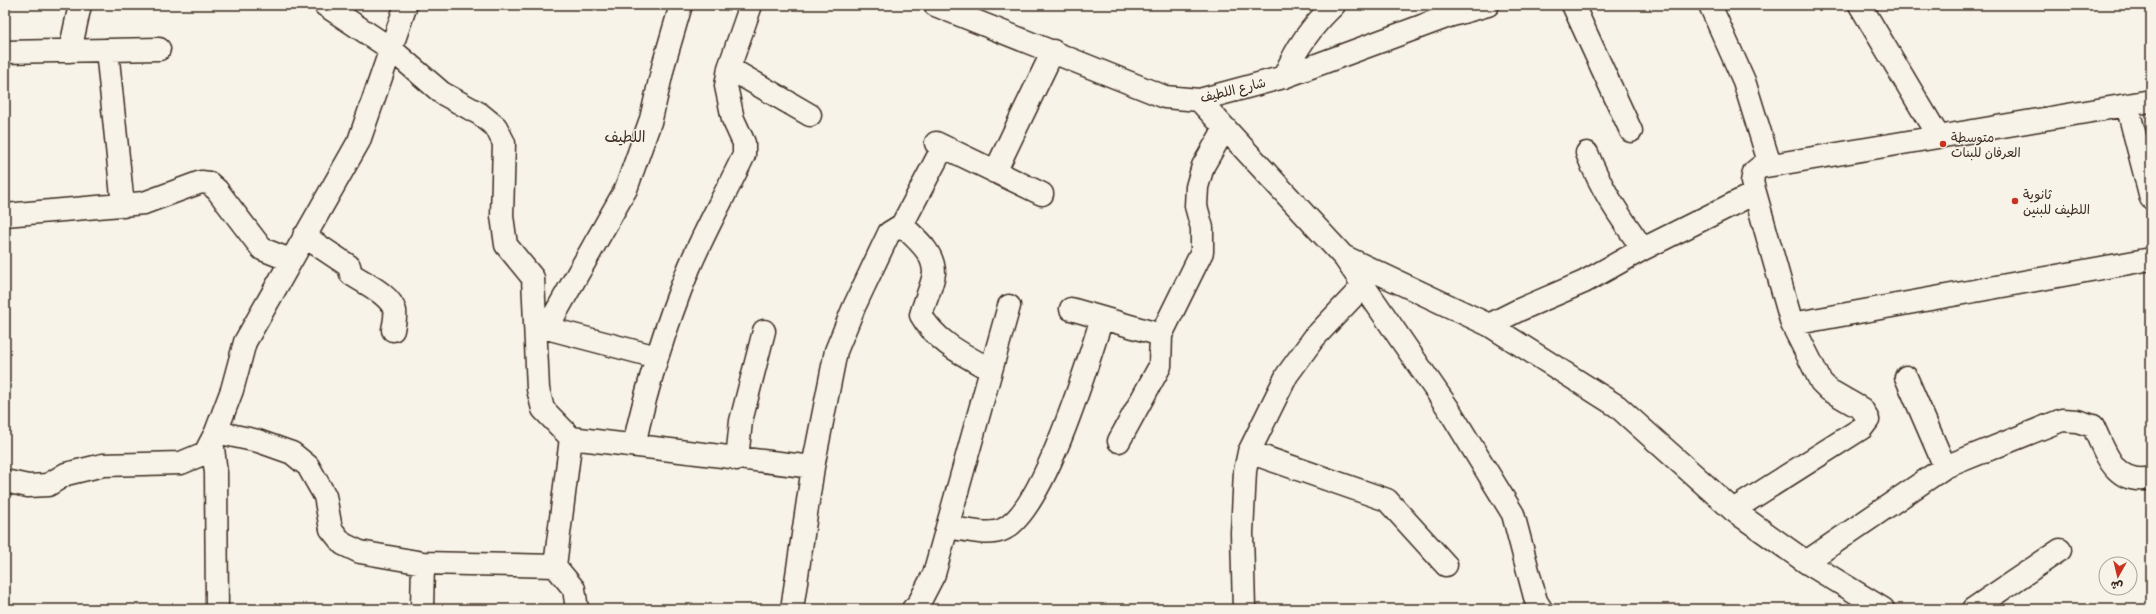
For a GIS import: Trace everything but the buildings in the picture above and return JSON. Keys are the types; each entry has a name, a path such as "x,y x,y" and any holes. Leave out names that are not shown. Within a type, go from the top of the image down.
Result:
{"street":[{"path":"70,51 80,5"},
{"path":"325,5 391,49 442,93 480,114 496,127 504,143 502,216 506,245 532,278 541,326"},
{"path":"5,481 28,486 48,485 66,474 103,465 181,463 204,453 214,436 232,390 245,342 290,260 359,141 406,5"},
{"path":"681,5 664,63 651,119 626,189 541,326 534,343 538,389 543,409 571,438 813,467"},
{"path":"634,445 644,397 689,267 744,155 744,143 733,119 726,86 729,68 751,5"},
{"path":"1284,78 1292,56 1304,38 1334,5"},
{"name":"شارع اللطيف","path":"938,6 1165,97 1199,100 1284,78 1449,16 1488,5"},
{"path":"1573,5 1631,131"},
{"path":"1710,5 1744,81 1770,165"},
{"path":"1860,5 1938,136"},
{"path":"5,52 159,49"},
{"path":"107,50 123,206"},
{"path":"995,172 1053,51"},
{"path":"729,68 810,115"},
{"path":"1199,100 1343,256 1448,408 1513,514 1536,600 1541,609"},
{"path":"1733,510 1862,428 1868,420 1862,409 1829,390 1821,382 1792,324 1752,182 1754,172 1760,167 1770,165 1938,136 2151,102"},
{"path":"2127,105 2151,139"},
{"path":"2127,105 2151,198"},
{"path":"1119,441 1160,366 1161,335 1202,252 1202,228 1196,206 1197,188 1203,166 1224,128"},
{"path":"792,609 813,467 836,351 854,306 889,233 902,225 940,145 1042,194"},
{"path":"1587,152 1599,183 1619,216 1643,249"},
{"path":"5,215 144,203 201,182 209,183 217,190 262,248 290,260"},
{"path":"1489,325 1519,310 1584,282 1643,249 1755,193"},
{"path":"902,225 924,247 930,256 934,274 921,315 926,324 952,349 991,370"},
{"path":"304,236 349,266 351,274 389,301 395,313 393,330"},
{"path":"1343,256 1489,325 1617,406 1733,510 1806,562 1883,609"},
{"path":"1792,324 2151,259"},
{"path":"1244,609 1242,533 1245,471 1249,452 1287,375 1314,338 1364,285"},
{"path":"913,609 919,603 934,574 1009,306"},
{"path":"1071,309 1161,335"},
{"path":"947,527 990,533 1004,530 1017,519 1039,486 1064,429 1102,318"},
{"path":"541,326 657,357"},
{"path":"737,459 741,421 764,331"},
{"path":"1906,377 1945,467"},
{"path":"1806,562 1945,467 2062,420 2077,421 2093,426 2115,470 2126,477 2140,480 2151,478"},
{"path":"214,436 258,441 292,453 308,466 325,496 331,529 343,544 360,552 423,564 555,566"},
{"path":"214,436 216,473 217,609"},
{"path":"571,438 555,566 574,589 577,609"},
{"path":"1249,452 1387,500 1446,565"},
{"path":"1973,609 2060,550"},
{"path":"422,609 423,564"}],"place":[{"name":"متوسطة العرفان للبنات","path":"1943,144"},
{"name":"ثانوية اللطيف للبنين","path":"2015,201"}],"district":[{"name":"اللطيف","path":"625,137"}]}
